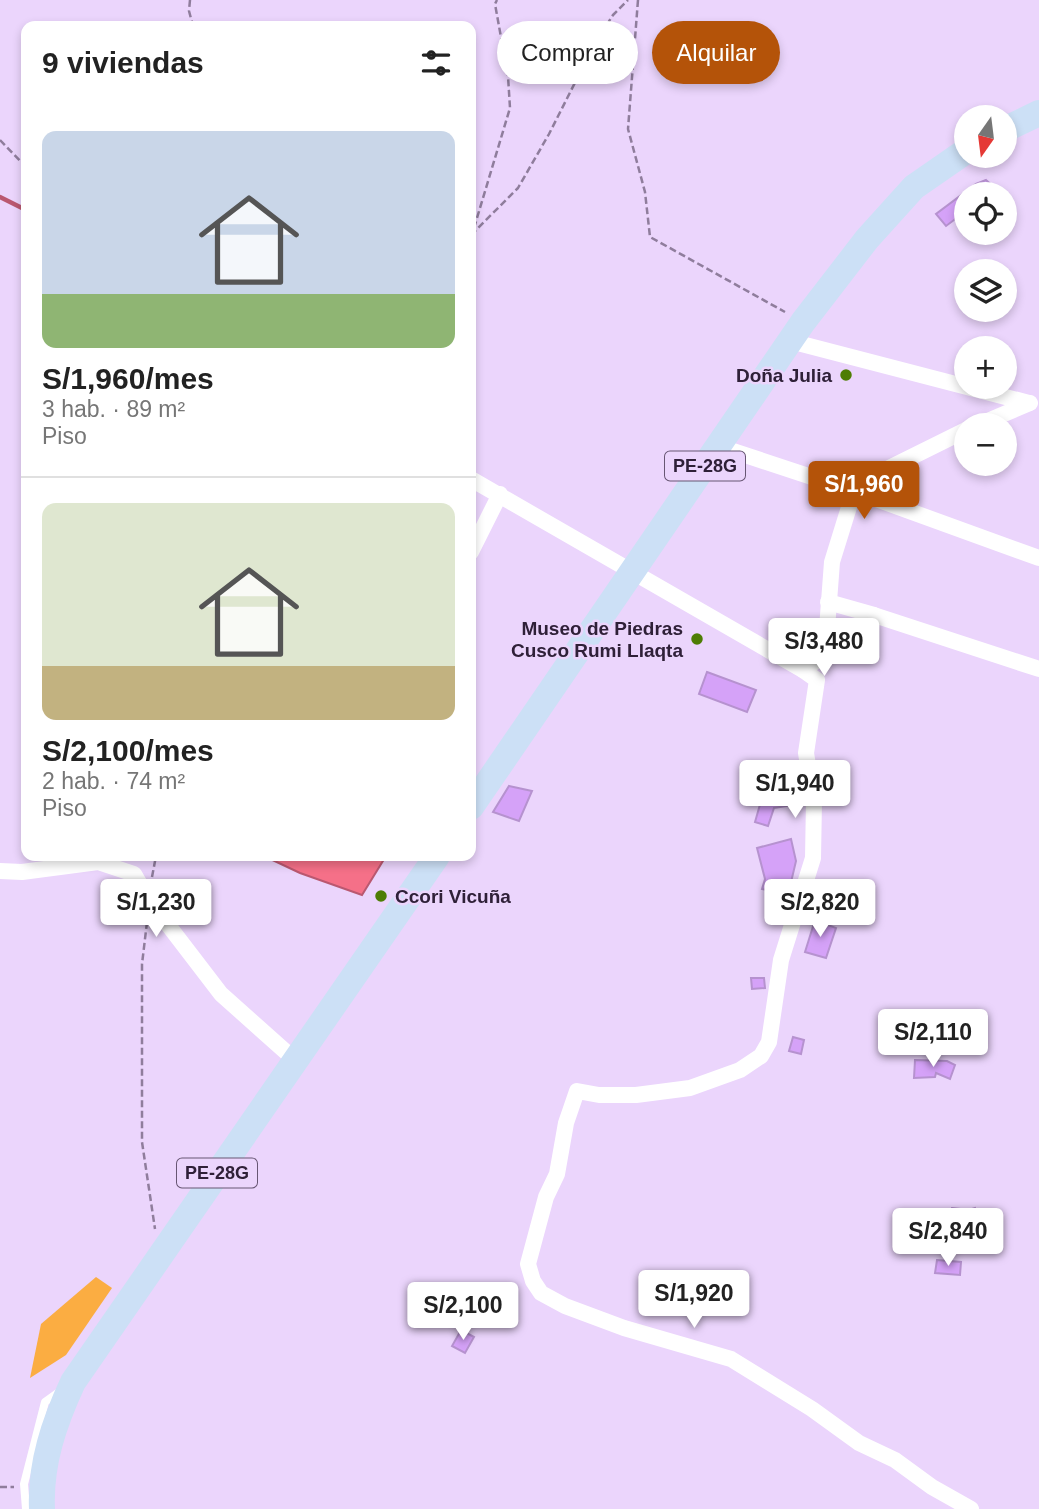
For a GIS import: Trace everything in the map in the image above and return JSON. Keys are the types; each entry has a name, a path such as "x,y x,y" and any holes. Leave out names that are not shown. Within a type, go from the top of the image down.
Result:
{"highway":[{"path":"1017,124 1039,113"},
{"name":"PE-28G","path":"476,800 797,332 867,239 914,187 954,159"},
{"name":"PE-28G","path":"42,1509 41,1490 46,1457 58,1415 73,1382 434,861"}],"street":[{"path":"797,332 1034,401"},
{"path":"1006,413 1034,401"},
{"path":"825,655 832,562 854,491 865,480 954,436"},
{"path":"718,446 854,491 1039,558"},
{"path":"476,482 817,680 806,753 814,801 813,858 781,960 769,1042 761,1056 740,1070 690,1088 636,1096 598,1095 577,1091 566,1123 557,1174 546,1197 528,1264 533,1281 541,1293 565,1306 624,1328 731,1359 805,1405 859,1443 895,1460 922,1481 971,1509"},
{"path":"476,542 500,494"},
{"path":"828,602 1038,665"},
{"path":"803,670 874,615"},
{"path":"0,871 22,872 98,862 134,874 149,900 221,994 295,1060"}],"lane":[{"path":"26,1509 24,1484 45,1402 73,1382"}],"path":[{"path":"190,0 192,21"},
{"path":"476,220 510,108 508,76 495,4 497,0"},
{"path":"476,229 518,188 549,134 594,44 613,15 628,0"},
{"path":"638,0 628,128 645,192 650,237 797,332"},
{"path":"0,140 21,162"},
{"path":"155,861 142,964 142,1142 160,1256"},
{"path":"0,1488 24,1484"}],"shaded area":[{"path":"275,861 383,861 362,895"},
{"path":"96,1277 112,1288 66,1355 30,1378 41,1324"}],"building":[{"path":"954,200 954,220 946,226 936,214"},
{"path":"707,672 756,690 747,712 699,694"},
{"path":"759,770 763,786 753,788 748,772"},
{"path":"790,784 793,805 774,808 768,826 755,822 765,787"},
{"path":"509,786 532,791 519,821 493,812"},
{"path":"791,839 796,861 788,895 762,889 765,879 757,848"},
{"path":"815,920 836,928 826,958 805,952"},
{"path":"751,978 764,978 765,988 752,989"},
{"path":"793,1037 804,1040 801,1054 789,1051"},
{"path":"915,1060 947,1061 955,1065 950,1079 936,1073 935,1077 914,1078"},
{"path":"952,1208 975,1208 985,1237 975,1240 967,1218 964,1230 948,1227"},
{"path":"937,1260 961,1262 960,1275 935,1273"},
{"path":"461,1330 474,1337 465,1353 452,1346"}],"waterway":[{"path":"0,197 21,208"}],"place":[{"name":"Doña Julia","path":"846,375"},
{"name":"Museo de Piedras Cusco Rumi Llaqta","path":"697,639"},
{"name":"Ccori Vicuña","path":"381,896"}]}
